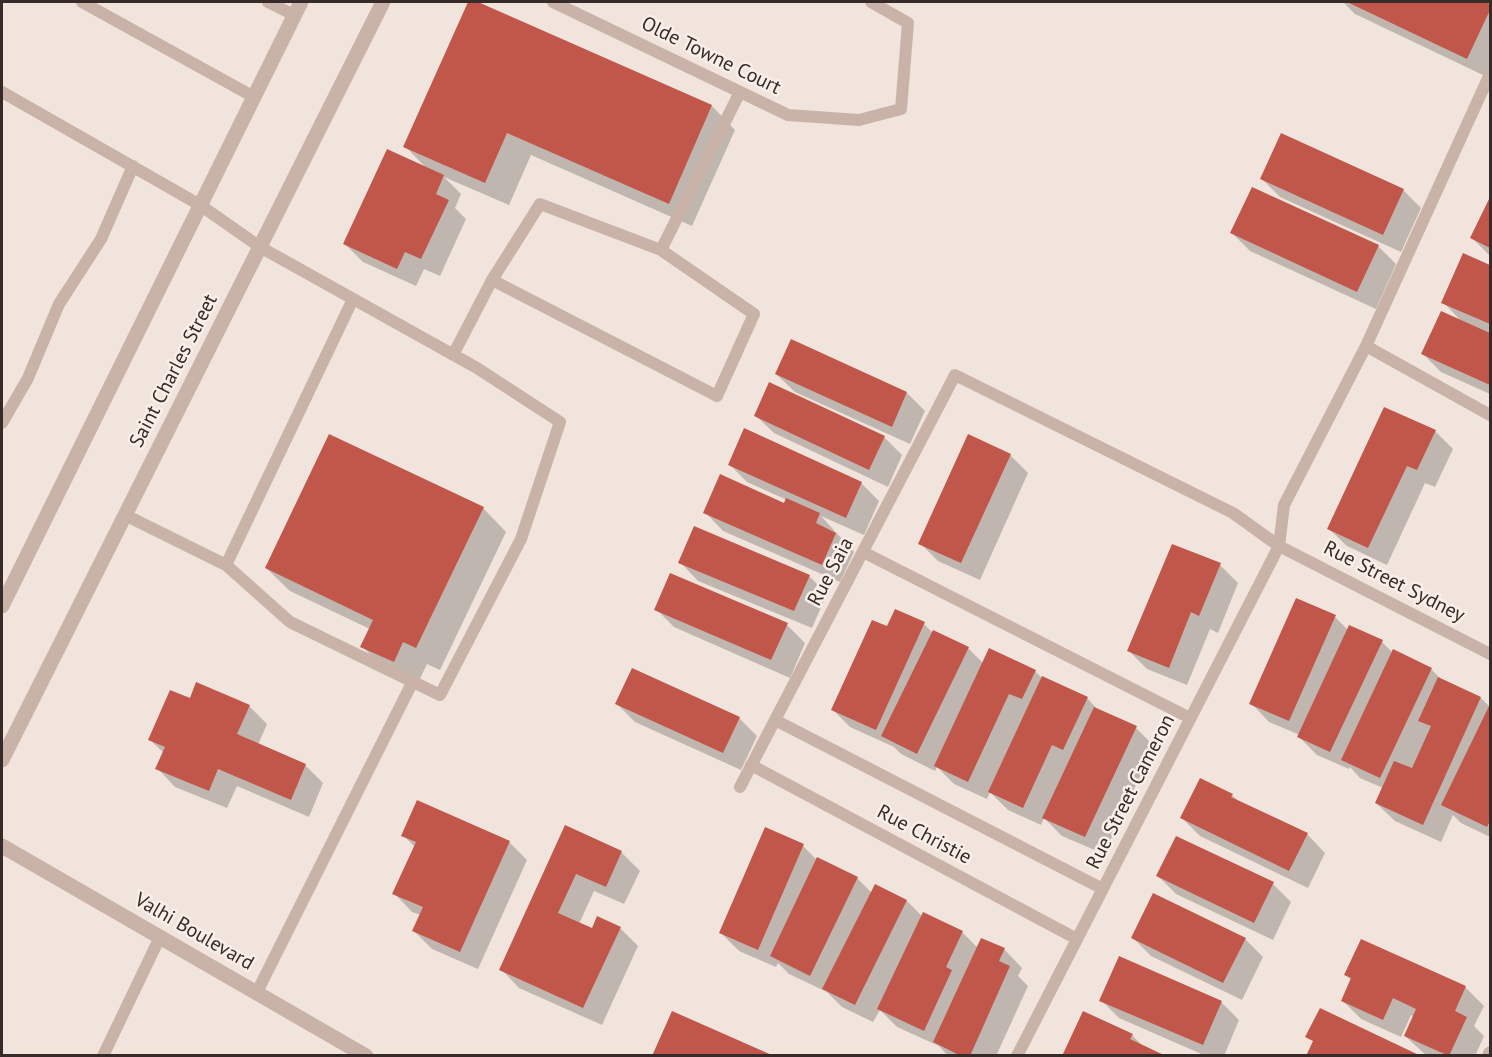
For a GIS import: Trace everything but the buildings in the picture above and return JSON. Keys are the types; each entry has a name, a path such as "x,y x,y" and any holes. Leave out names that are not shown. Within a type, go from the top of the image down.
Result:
{"street":[{"name":"Saint Charles Street","path":"2,760 383,2"},
{"path":"2,606 298,8"},
{"name":"Valhi Boulevard","path":"2,846 366,1056"}],"lane":[{"path":"82,2 254,97"},
{"path":"268,2 298,8"},
{"name":"Olde Towne Court","path":"552,2 788,114 859,120 901,109 908,23 871,2"},
{"path":"1279,546 1284,505 1366,346 1491,74"},
{"path":"2,92 200,205 260,247 453,355 560,422 521,539 440,695 290,622 226,565 125,515"},
{"path":"661,250 740,92"},
{"path":"2,423 28,378 59,304 101,239 133,166"},
{"path":"453,355 492,279 540,204 661,250 754,314 717,396 492,279"},
{"path":"226,565 353,299"},
{"path":"1366,346 1491,415"},
{"name":"Rue Street Sydney","path":"955,375 1233,513 1279,546 1491,654"},
{"name":"Rue Saia","path":"740,787 955,375"},
{"name":"Rue Street Cameron","path":"1017,1056 1279,546"},
{"path":"863,552 1190,718"},
{"path":"257,992 413,681"},
{"name":"Rue Christie","path":"776,720 1103,890"},
{"name":"Rue Christie","path":"752,765 1077,939"},
{"path":"103,1056 160,937"}]}
